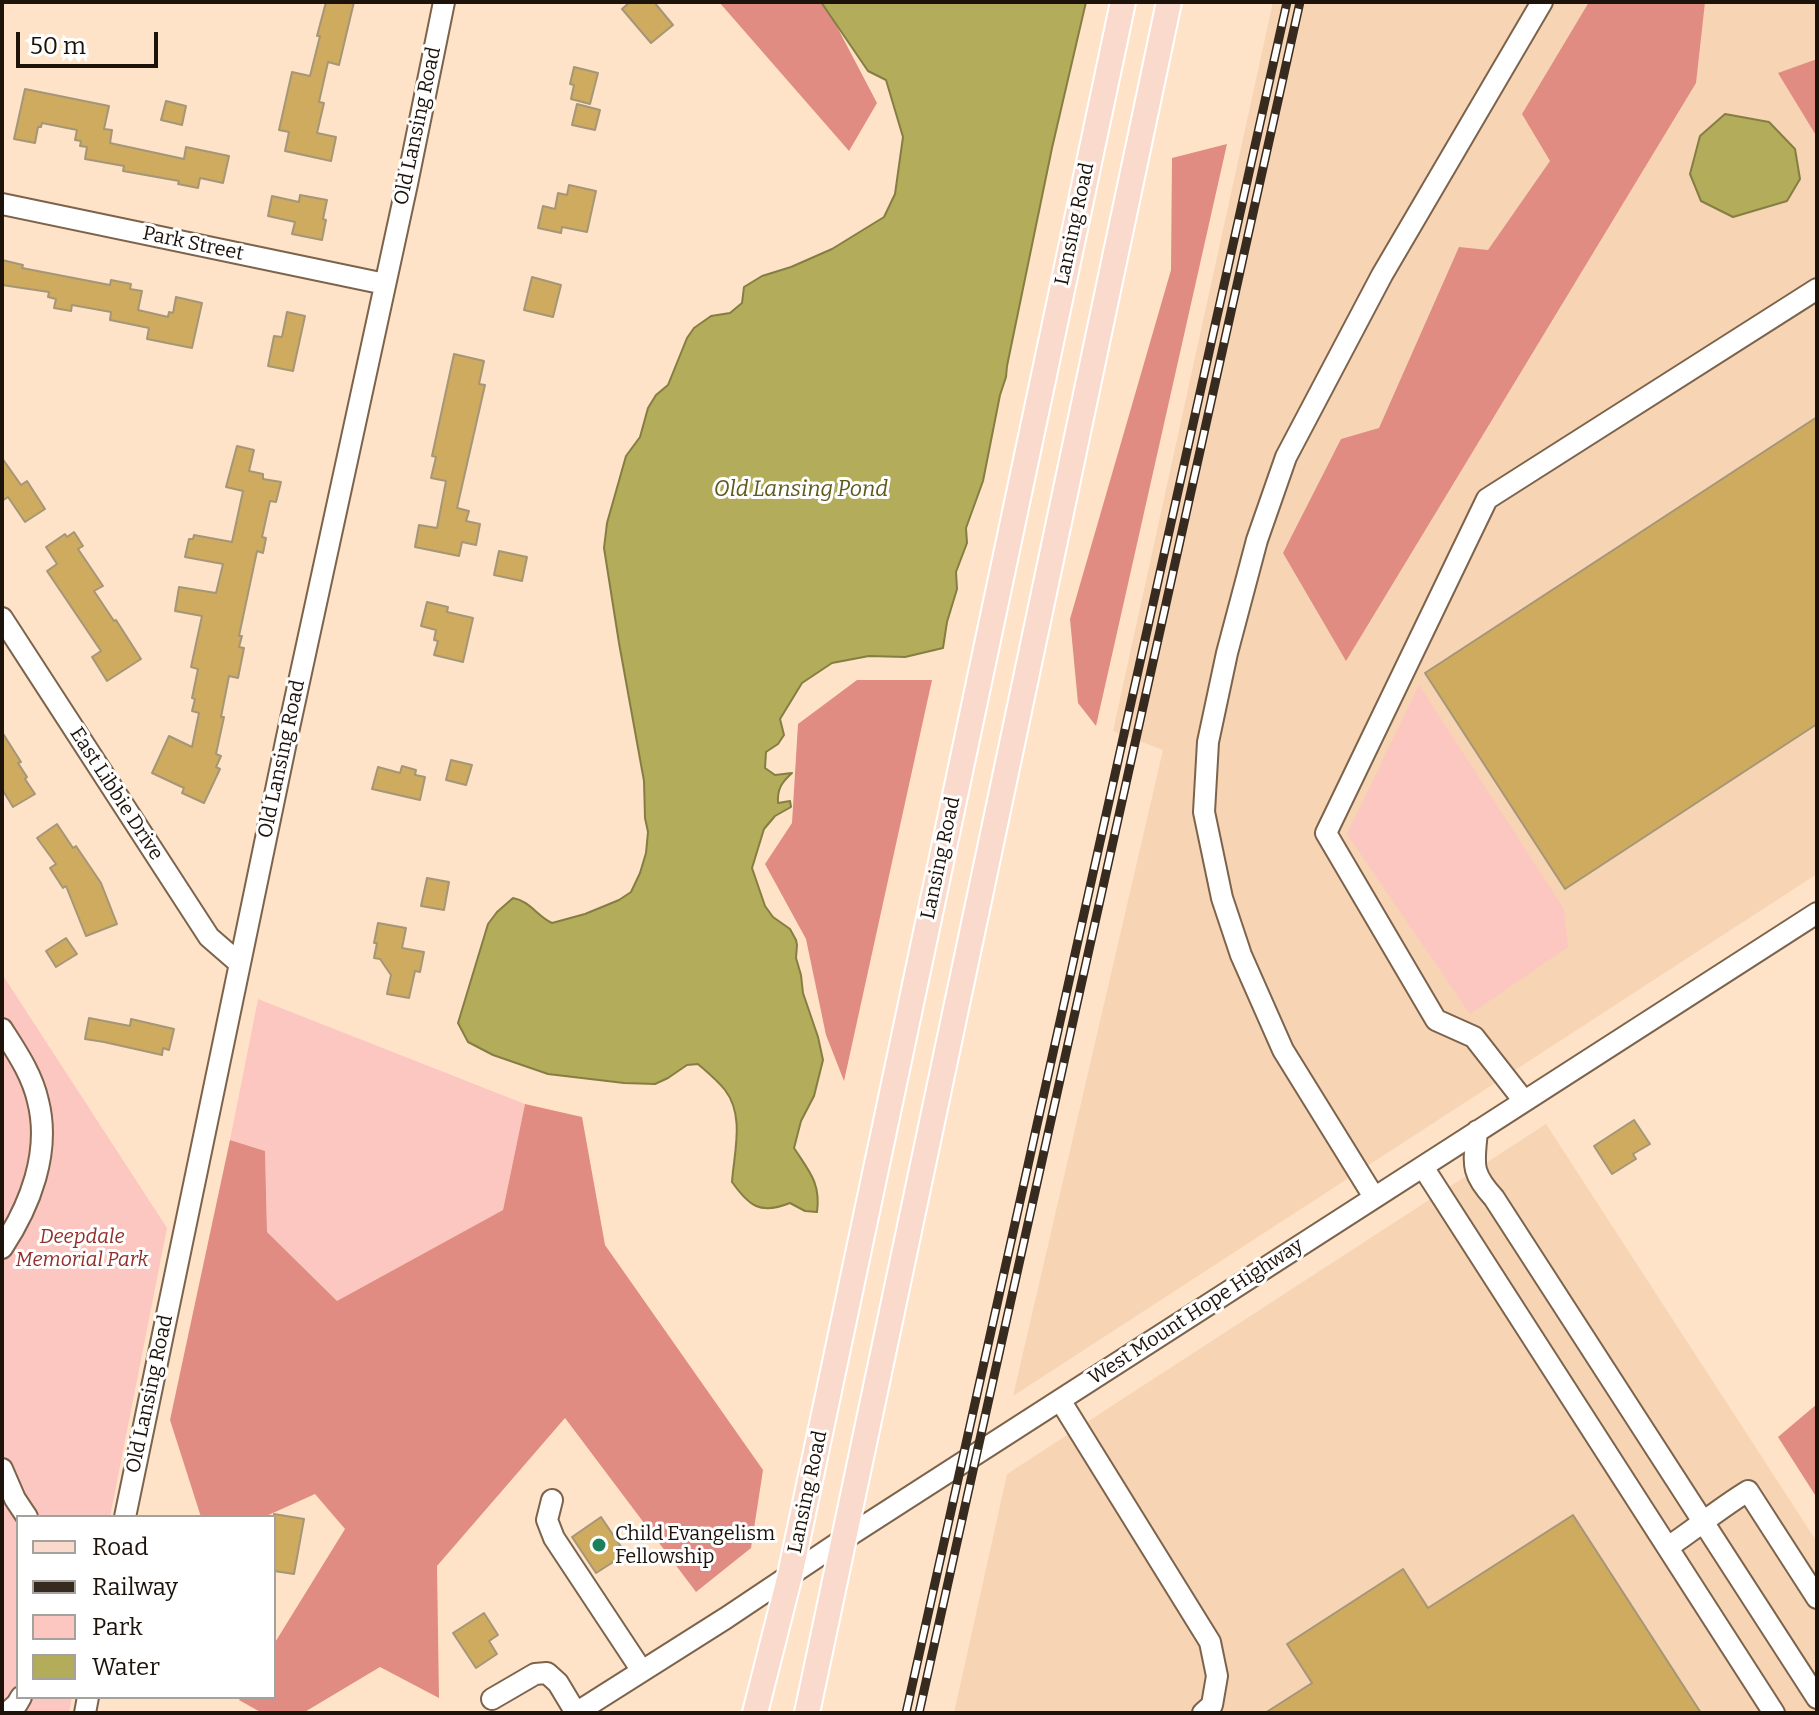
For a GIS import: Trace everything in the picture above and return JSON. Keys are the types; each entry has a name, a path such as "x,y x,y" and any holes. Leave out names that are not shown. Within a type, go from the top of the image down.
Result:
{"main road":[{"name":"Lansing Road","path":"755,1713 790,1575 1123,2"},
{"path":"807,1713 1169,2"}],"street":[{"name":"Old Lansing Road","path":"125,1515 239,963 444,2"},
{"path":"1374,1197 1283,1050 1241,955 1222,898 1204,812 1208,742 1227,653 1257,540 1286,457 1382,275 1542,2"},
{"name":"Park Street","path":"2,204 385,284"},
{"path":"1524,1101 1474,1037 1436,1020 1326,833 1487,499 1817,289"},
{"name":"East Libbie Drive","path":"2,618 209,937 239,963"},
{"name":"West Mount Hope Highway","path":"576,1713 1817,913"},
{"path":"2,1029 29,1075 38,1101 42,1130 32,1190 17,1225 2,1248"},
{"path":"1477,1131 1474,1168 1481,1184 1494,1198 1817,1698"},
{"path":"1423,1167 1774,1713"},
{"path":"1060,1400 1210,1642 1217,1676 1212,1705 1203,1713"},
{"path":"2,1469 26,1515"},
{"path":"1668,1547 1705,1522 1718,1509 1748,1491 1817,1598"},
{"path":"552,1500 547,1520 554,1538 642,1671"},
{"path":"492,1699 535,1674 547,1673 558,1683 576,1713"}],"shaded area":[{"path":"719,2 824,2 877,103 849,151"},
{"path":"1273,2 1817,2 1817,874 1013,1396 1163,750 1113,731"},
{"path":"1589,2 1705,2 1696,83 1346,661 1283,553 1341,439 1379,428 1459,247 1488,250 1550,161 1522,114"},
{"path":"1817,59 1817,137 1778,73"},
{"path":"1227,144 1096,726 1078,703 1070,619 1171,270 1172,158"},
{"path":"857,680 932,680 844,1081 826,1035 806,939 765,864 792,823 798,724"},
{"path":"525,1104 582,1117 605,1245 763,1470 751,1548 696,1592 565,1418 437,1566 439,1698 380,1667 303,1713 262,1713 239,1700 276,1699 276,1641 345,1529 315,1494 268,1515 200,1515 170,1420 230,1140 265,1151 267,1232 337,1301 503,1210"},
{"path":"1546,1124 1817,1542 1817,1713 954,1713 1007,1474"},
{"path":"1817,1404 1817,1498 1778,1437"}],"green space":[{"path":"1419,685 1564,909 1568,947 1470,1014 1347,834"},
{"name":"Deepdale Memorial Park","path":"2,974 167,1228 110,1515 16,1515 16,1699 72,1699 69,1713 2,1713"},
{"path":"258,999 525,1104 503,1210 337,1302 267,1232 265,1151 230,1140"}],"water":[{"name":"Old Lansing Pond","path":"821,2 1086,2 1052,148 983,481 966,528 967,543 956,572 957,589 943,648 905,657 869,656 832,663 802,683 780,719 784,735 778,744 766,752 765,768 775,775 792,773 778,794 778,803 790,801 791,807 775,816 764,829 752,868 765,906 773,917 790,929 796,940 803,993 823,1060 814,1096 801,1121 794,1148 815,1185 817,1212 805,1211 790,1203 763,1208 750,1202 738,1190 732,1182 737,1134 735,1111 725,1090 698,1064 687,1065 655,1084 548,1074 493,1055 468,1042 458,1023 488,924 513,898 524,902 552,923 619,900 631,892 640,873 648,832 644,781 604,548 607,523 626,456 640,437 648,408 656,395 668,385 694,328 711,316 730,313 742,303 744,287 762,276 832,249 884,217 895,194 903,137 886,80 868,71"},
{"path":"1725,114 1769,122 1795,149 1800,179 1787,201 1733,217 1701,201 1690,174 1700,136"}],"building":[{"path":"326,2 354,2 339,65 328,62 319,102 324,103 317,133 336,137 331,161 285,151 289,132 279,130 292,72 310,76"},
{"path":"630,2 654,2 673,25 651,43 622,9"},
{"path":"574,67 598,73 590,104 571,99"},
{"path":"25,89 109,106 104,129 112,130 110,143 184,159 186,147 229,156 223,183 200,178 198,188 178,184 179,181 123,171 124,166 85,159 87,147 80,146 81,141 75,140 77,130 42,123 38,127 35,143 14,139"},
{"path":"166,101 186,106 182,125 161,120"},
{"path":"577,104 600,110 595,130 572,125"},
{"path":"569,185 596,191 587,232 562,227 561,233 538,228 543,206 555,209 558,193 567,195"},
{"path":"300,195 327,200 322,240 292,234 295,222 268,216 272,196 299,202"},
{"path":"2,260 23,265 22,268 110,285 111,280 131,284 130,289 142,291 138,310 168,317 169,312 173,313 176,297 202,303 192,348 147,339 149,328 110,320 111,312 72,305 71,311 54,308 56,299 48,297 49,292 2,285"},
{"path":"532,277 561,285 553,317 524,310"},
{"path":"287,312 305,316 293,371 268,366 274,336 282,337"},
{"path":"454,354 484,361 479,384 485,385 457,508 469,511 466,521 480,524 476,545 462,542 459,556 415,547 419,525 437,528 446,481 431,478 436,457 432,456"},
{"path":"1817,417 1817,724 1565,889 1425,673"},
{"path":"237,446 254,450 249,471 263,474 263,479 281,482 276,502 270,501 262,537 266,538 263,553 257,551 239,636 242,636 239,647 244,648 238,678 229,676 216,754 221,756 216,767 220,769 204,803 182,793 184,788 152,773 169,736 192,747 199,713 192,711 198,669 191,667 202,616 175,611 179,587 216,593 223,564 185,557 189,539 193,539 194,535 232,542 243,491 226,487"},
{"path":"2,458 21,485 27,481 45,509 25,522 8,497 2,501"},
{"path":"74,532 83,546 78,549 103,586 94,591 141,659 107,681 92,657 101,651 47,571 57,564 46,547 65,534 67,537"},
{"path":"499,551 527,557 522,581 494,575"},
{"path":"427,602 448,607 447,612 473,618 463,662 434,655 438,641 434,640 436,630 421,626"},
{"path":"2,732 21,762 18,763 35,794 13,807 2,789"},
{"path":"451,760 472,765 466,785 446,780"},
{"path":"402,766 416,770 415,775 425,777 420,800 372,789 378,767 400,773"},
{"path":"57,824 101,883 117,924 86,936 66,886 63,888 50,868 56,864 37,838"},
{"path":"427,878 449,882 444,910 421,906"},
{"path":"378,923 406,928 402,948 424,952 420,972 415,971 409,998 387,994 391,975 380,959 374,958"},
{"path":"66,938 77,954 56,967 46,951"},
{"path":"89,1018 130,1026 131,1019 174,1029 169,1050 163,1048 162,1055 85,1039"},
{"path":"1634,1120 1650,1144 1633,1154 1636,1159 1612,1174 1594,1146"},
{"path":"274,1515 304,1519 294,1574 276,1571"},
{"path":"1573,1515 1701,1713 1265,1713 1312,1683 1287,1644 1403,1569 1428,1608"},
{"name":"Child Evangelism Fellowship","path":"601,1517 626,1554 596,1573 572,1537"},
{"path":"484,1613 498,1635 489,1641 497,1654 476,1668 453,1633"}],"railway":[{"path":"906,1713 1287,2"},
{"path":"919,1713 1300,2"}],"place":[{"name":"Child Evangelism Fellowship","path":"599,1545"}]}
